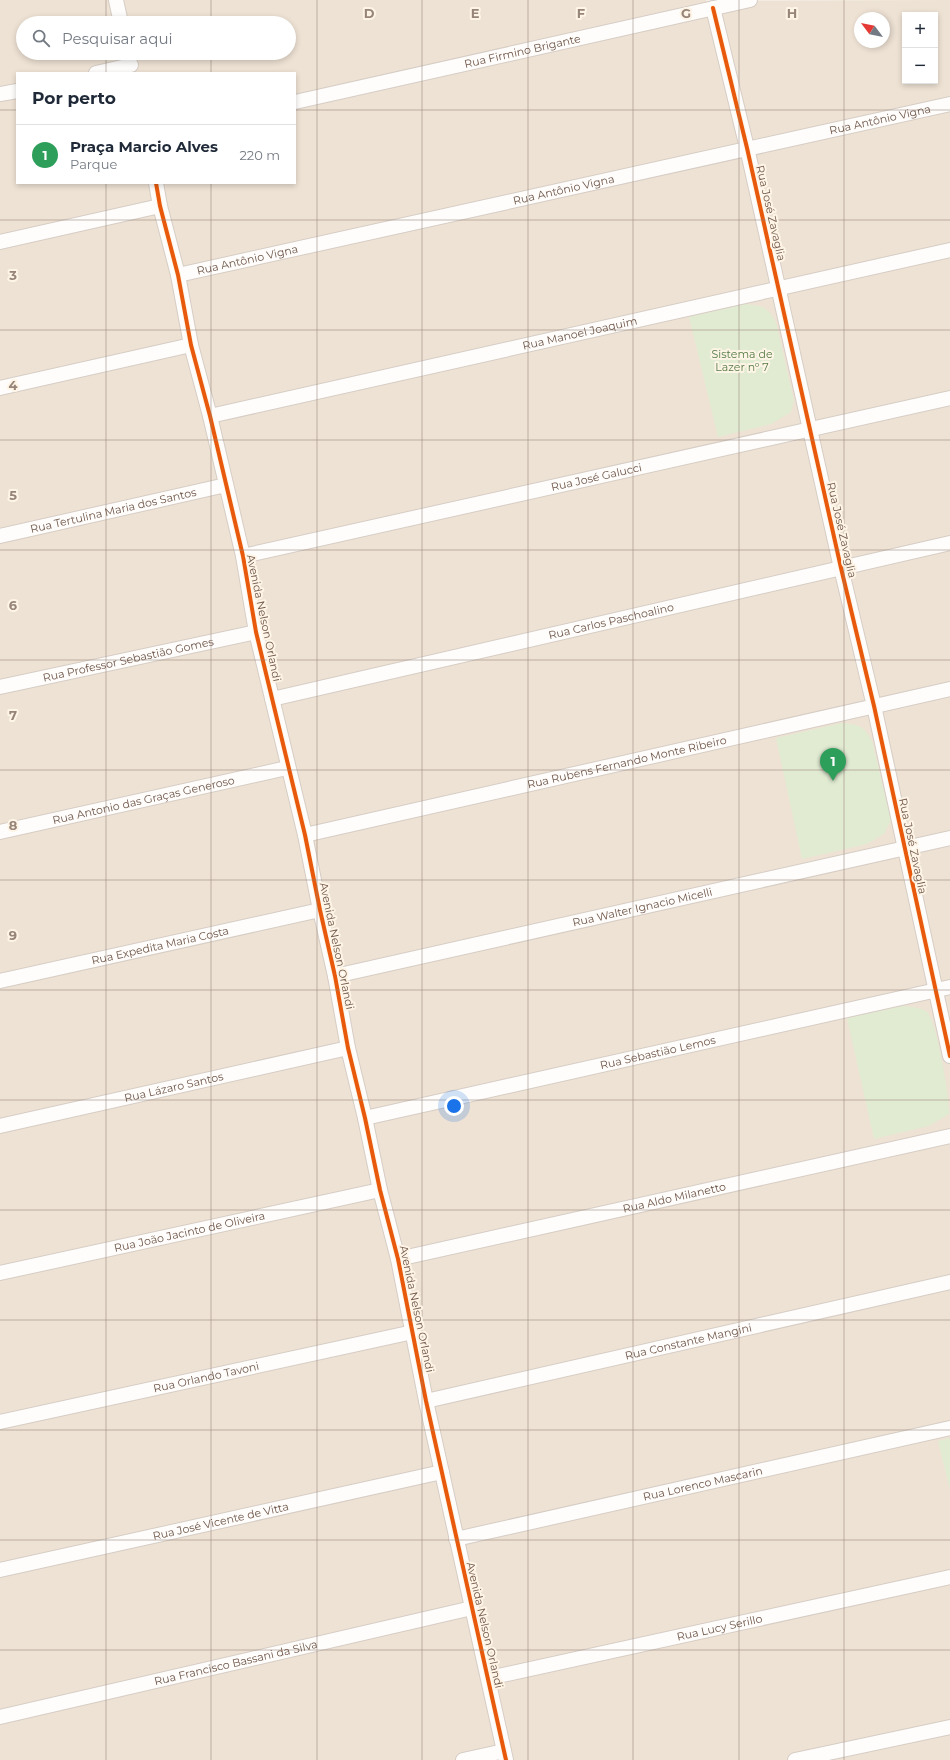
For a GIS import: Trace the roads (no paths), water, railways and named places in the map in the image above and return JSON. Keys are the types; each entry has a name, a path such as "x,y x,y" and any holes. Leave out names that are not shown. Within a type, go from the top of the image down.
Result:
{"street":[{"path":"116,0 119,16"},
{"name":"Rua Firmino Brigante","path":"296,102 750,0"},
{"name":"Rua José Zavaglia","path":"713,8 779,288 840,568 874,706 950,1056"},
{"path":"100,72 130,64"},
{"path":"0,94 16,91"},
{"name":"Rua Antônio Vigna","path":"178,275 950,104"},
{"name":"Avenida Nelson Orlandi","path":"156,184 160,206 178,275 191,345 210,416 242,556 256,632 287,768 305,835 335,976 348,1048 380,1190 398,1259 426,1401 505,1755"},
{"path":"0,242 160,206"},
{"name":"Rua Manoel Joaquim","path":"210,416 950,250"},
{"path":"0,388 191,345"},
{"name":"Rua José Galucci","path":"242,556 950,398"},
{"name":"Rua Tertulina Maria dos Santos","path":"0,536 226,485"},
{"name":"Rua Carlos Paschoalino","path":"272,699 950,543"},
{"name":"Rua Professor Sebastião Gomes","path":"0,687 256,632"},
{"name":"Rua Rubens Fernando Monte Ribeiro","path":"305,835 950,689"},
{"name":"Rua Antonio das Graças Generoso","path":"0,832 287,768"},
{"name":"Rua Walter Ignacio Micelli","path":"335,976 904,847 950,838"},
{"name":"Rua Expedita Maria Costa","path":"0,981 320,910"},
{"name":"Rua Sebastião Lemos","path":"365,1118 950,987"},
{"name":"Rua Lázaro Santos","path":"0,1126 348,1048"},
{"name":"Rua Aldo Milanetto","path":"398,1259 950,1136"},
{"name":"Rua João Jacinto de Oliveira","path":"0,1273 380,1190"},
{"name":"Rua Constante Mangini","path":"426,1401 950,1282"},
{"name":"Rua Orlando Tavoni","path":"0,1422 412,1332"},
{"name":"Rua Lorenco Mascarin","path":"456,1539 950,1428"},
{"name":"Rua José Vicente de Vitta","path":"0,1570 442,1472"},
{"name":"Rua Lucy Serillo","path":"489,1678 950,1577"},
{"name":"Rua Francisco Bassani da Silva","path":"0,1717 472,1608"},
{"path":"795,1760 950,1727"},
{"path":"463,1760 505,1755"}],"place":[{"name":"Praça Marcio Alves","path":"833,781"}],"park label":[{"name":"Sistema de Lazer nº 7","path":"742,360"}]}
